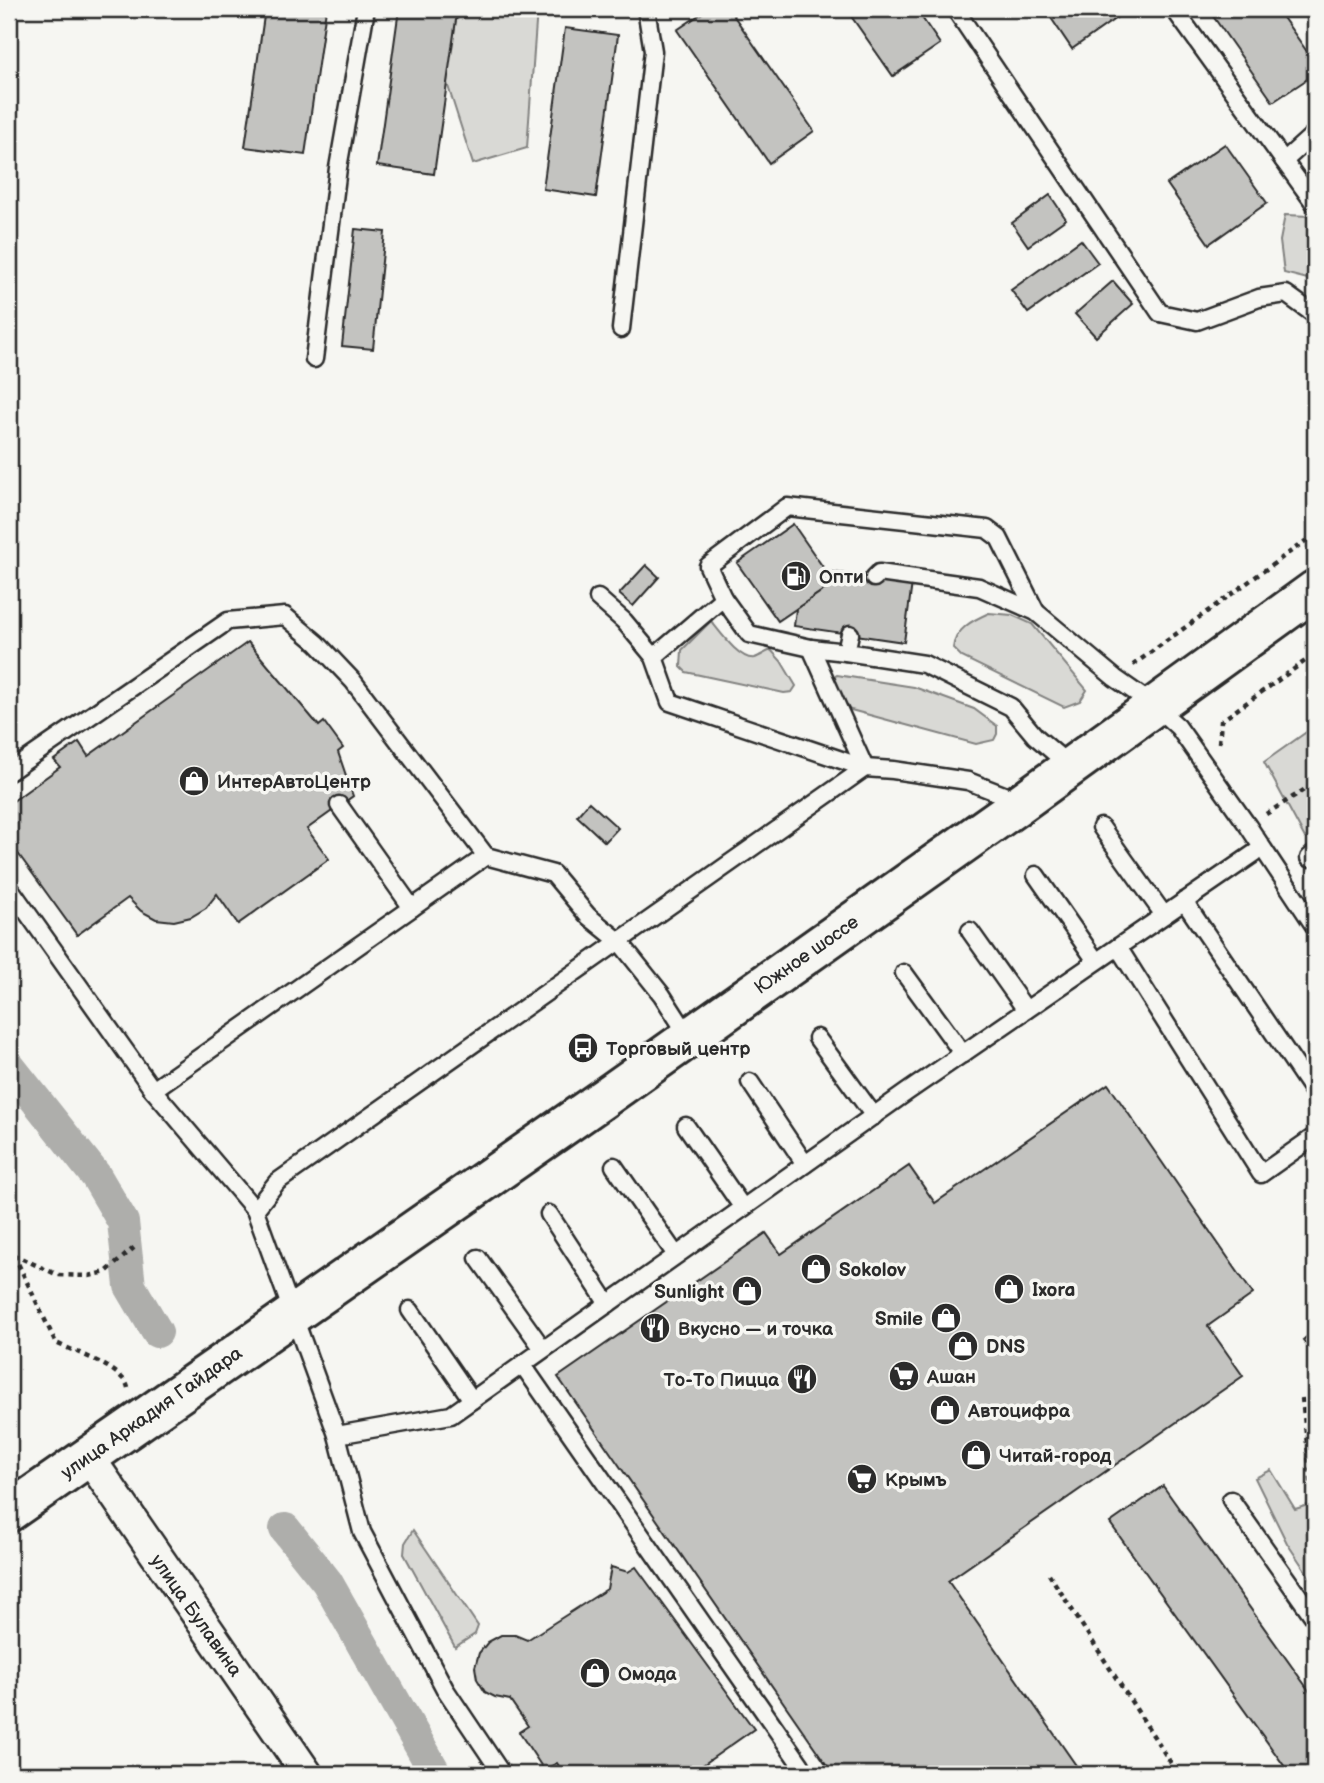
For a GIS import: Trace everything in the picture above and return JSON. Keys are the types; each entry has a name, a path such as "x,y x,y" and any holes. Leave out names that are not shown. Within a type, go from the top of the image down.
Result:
{"main road":[{"name":"Южное шоссе","path":"293,1313 467,1194 1022,802 1315,590"},
{"name":"улица Аркадия Гайдара","path":"9,1512 293,1313"}],"street":[{"name":"улица Булавина","path":"88,1457 307,1774"}],"lane":[{"path":"314,359 338,168 366,9"},
{"path":"621,329 653,51 646,9"},
{"path":"955,9 1160,313 1197,321 1259,298 1286,294 1315,315"},
{"path":"1174,9 1315,204"},
{"path":"1284,161 1315,133"},
{"path":"1036,612 999,538 987,530 787,507 708,566 723,598 749,634 811,649 924,664 1011,708 1035,736 1071,766"},
{"path":"874,578 879,573 979,587 1036,612 1115,678 1155,706 1178,727 1315,927"},
{"path":"598,598 624,621 654,657 670,702 865,768 968,781 1022,802"},
{"path":"654,657 723,598"},
{"path":"9,772 228,621 285,616 317,643 352,681 486,856 553,874 588,916 619,941 662,995 689,1037"},
{"path":"846,652 850,634"},
{"path":"811,649 865,768"},
{"path":"255,1210 277,1182 865,768"},
{"path":"339,806 412,908"},
{"path":"1101,827 1164,915"},
{"path":"337,1436 451,1415 805,1164 1262,848"},
{"path":"153,1090 486,856"},
{"path":"1036,875 1096,961"},
{"path":"9,887 153,1090 255,1210 337,1436 362,1532 445,1689 502,1774"},
{"path":"1184,901 1315,1094"},
{"path":"970,931 1027,1010"},
{"path":"1118,947 1261,1174 1315,1136"},
{"path":"904,973 963,1054"},
{"path":"817,1038 874,1116"},
{"path":"750,1082 805,1164"},
{"path":"686,1126 743,1208"},
{"path":"614,1166 676,1255"},
{"path":"549,1214 608,1304"},
{"path":"478,1258 543,1349"},
{"path":"410,1310 472,1400"},
{"path":"522,1364 801,1765"},
{"path":"1231,1500 1315,1619"}],"path":[{"path":"1115,678 1315,534"},
{"path":"1218,751 1221,721 1315,654"},
{"path":"1248,826 1315,783"},
{"path":"9,1245 56,1343 106,1365 127,1382 136,1423"},
{"path":"14,1255 58,1275 89,1276 106,1272 136,1246"},
{"path":"1302,1398 1315,1517"},
{"path":"1049,1574 1178,1774"}],"shaded area":[{"path":"467,9 537,9 527,148 473,164 447,83 454,22"},
{"path":"1285,215 1310,216 1315,227 1315,281 1284,273 1280,241"},
{"path":"989,613 1012,615 1032,624 1087,690 1080,701 1064,707 962,657 953,648 957,636 971,622"},
{"path":"711,621 731,645 749,658 771,650 796,686 792,692 784,693 686,672 681,667 682,650"},
{"path":"837,675 914,687 974,709 997,726 997,734 994,740 976,744 829,704 824,696 824,688 826,681"},
{"path":"1315,726 1315,831 1305,838 1264,762"},
{"path":"1271,1470 1295,1509 1315,1503 1315,1585 1287,1543 1255,1478"},
{"path":"413,1530 478,1626 475,1634 455,1647 404,1554 405,1543"}],"building":[{"path":"265,9 326,9 305,155 245,147"},
{"path":"399,9 457,13 434,174 377,166"},
{"path":"708,9 729,9 814,131 769,163 677,30"},
{"path":"846,9 916,9 940,44 893,76"},
{"path":"1045,9 1129,9 1072,49"},
{"path":"1208,9 1277,9 1315,63 1315,74 1273,102"},
{"path":"565,28 618,35 596,197 543,189"},
{"path":"1225,144 1267,203 1209,244 1167,184"},
{"path":"1050,195 1066,219 1028,246 1012,223"},
{"path":"355,229 385,232 373,349 342,346"},
{"path":"1081,240 1098,263 1028,313 1011,290"},
{"path":"1113,281 1133,304 1096,337 1075,314"},
{"path":"793,524 834,583 778,621 737,563"},
{"path":"646,565 659,577 633,606 619,594"},
{"path":"825,571 912,583 904,642 794,626 796,609 834,583"},
{"name":"ИнтерАвтоЦентр","path":"248,642 319,726 324,722 343,748 338,752 353,796 307,829 329,859 238,924 217,894 206,908 191,917 174,921 156,919 141,911 128,898 77,935 9,841 9,804 60,767 54,760 79,742 88,756"},
{"path":"589,802 618,828 605,842 577,816"},
{"name":"Крымъ","path":"1108,1084 1253,1294 1208,1326 1243,1376 948,1581 1082,1774 833,1774 558,1377 766,1233 781,1254 909,1166 935,1203"},
{"path":"1315,1330 1315,1355 1303,1340"},
{"path":"1163,1486 1315,1699 1315,1774 1290,1774 1110,1523"},
{"name":"Омода","path":"611,1567 628,1572 636,1567 754,1729 690,1774 564,1774 557,1763 544,1770 519,1732 528,1726 510,1700 485,1692 477,1679 475,1667 479,1653 488,1642 501,1635 515,1635 527,1640 607,1589"}],"waterway":[{"path":"9,1066 96,1176 123,1222 130,1286 157,1332"},
{"path":"285,1529 327,1582 436,1774"}],"place":[{"name":"Опти","path":"796,576"},
{"name":"ИнтерАвтоЦентр","path":"194,781"},
{"name":"Торговый центр","path":"583,1048"},
{"name":"Sokolov","path":"816,1269"},
{"name":"Ixora","path":"1009,1289"},
{"name":"Sunlight","path":"747,1291"},
{"name":"Smile","path":"946,1318"},
{"name":"Вкусно — и точка","path":"655,1328"},
{"name":"DNS","path":"963,1346"},
{"name":"Ашан","path":"904,1376"},
{"name":"То-То Пицца","path":"802,1379"},
{"name":"Автоцифра","path":"945,1410"},
{"name":"Читай-город","path":"976,1455"},
{"name":"Крымъ","path":"862,1479"},
{"name":"Омода","path":"595,1673"}]}
